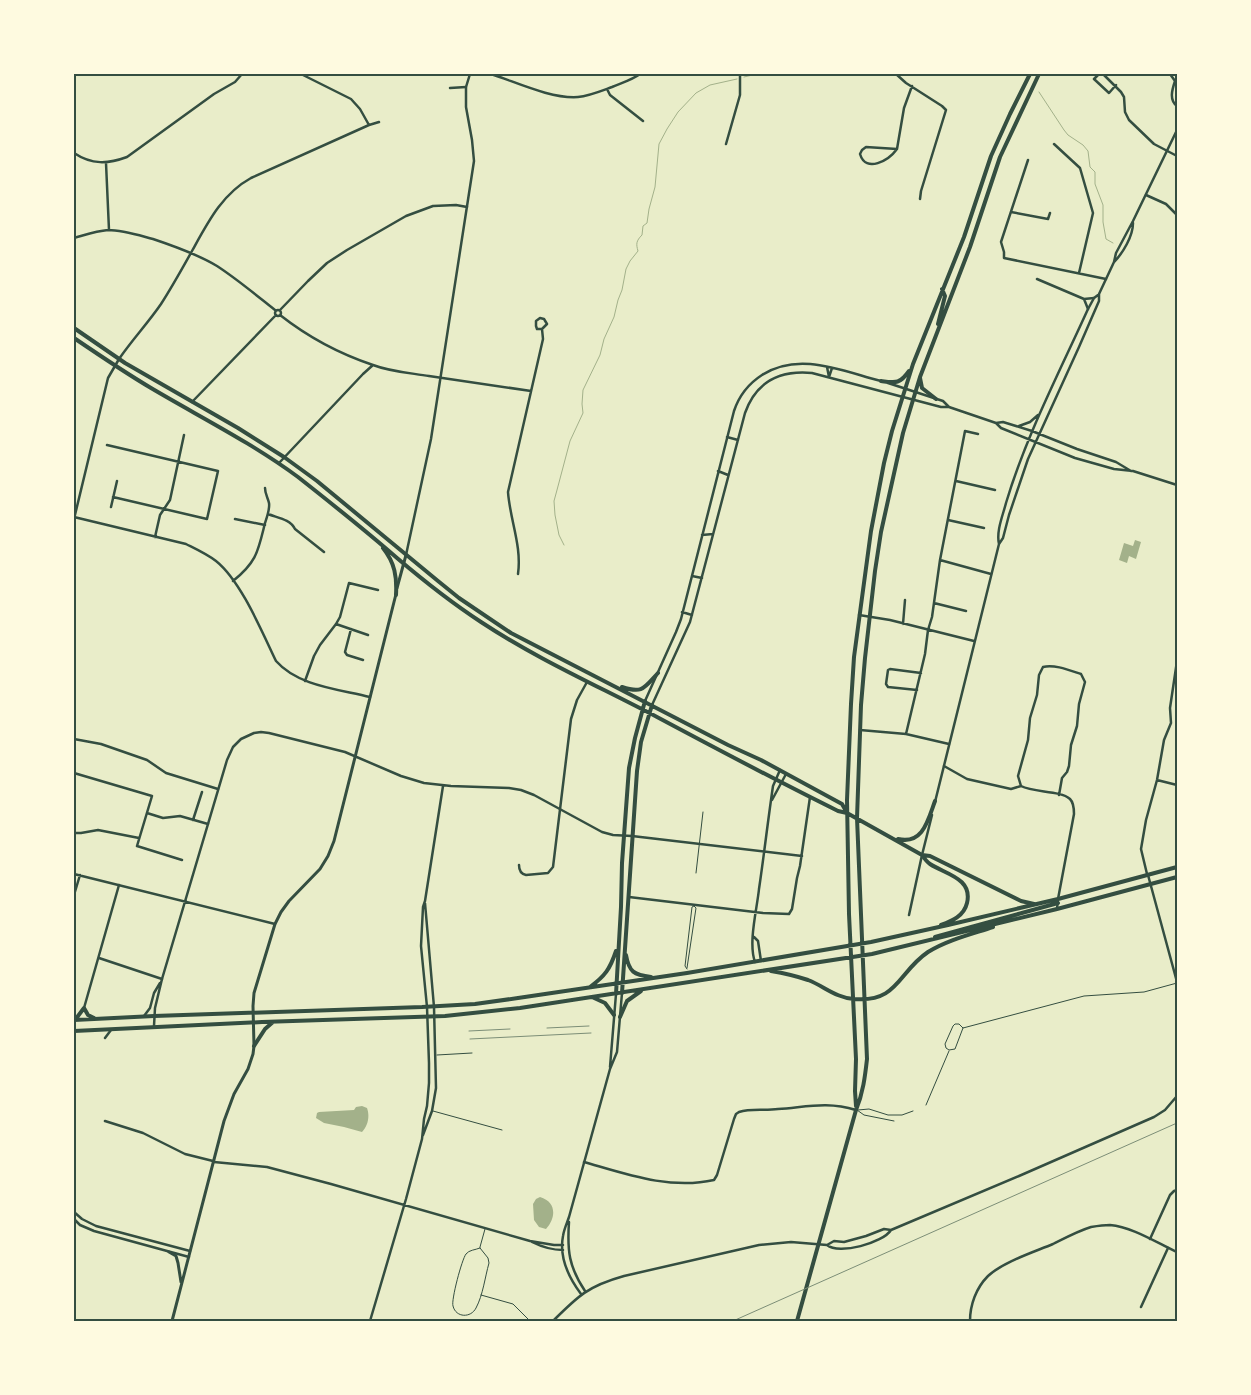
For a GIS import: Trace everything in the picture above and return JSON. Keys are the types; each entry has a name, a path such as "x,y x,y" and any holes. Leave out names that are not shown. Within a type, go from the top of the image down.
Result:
{"main road":[{"path":"856,1110 856,1059 847,812 854,657 869,540 888,447 913,364 964,237 994,150 1030,74"},
{"path":"797,1321 856,1110 863,1093 866,1076 867,1059 857,818 860,730 870,616 878,552 888,498 902,433 912,399 968,252 998,162 1039,74"},
{"path":"937,331 939,316 945,298 942,289"},
{"path":"74,328 119,359 284,457 317,481 459,598 505,629 728,745 762,760 842,804 847,812 922,855 929,863 962,882 968,896 965,909 958,917 925,930"},
{"path":"74,338 149,387 279,463 453,603 482,623 587,682 810,797 841,812 847,812"},
{"path":"881,380 900,381 906,376 913,364"},
{"path":"920,377 922,388 936,399"},
{"path":"375,539 387,553 393,566 396,576 396,595"},
{"path":"172,1321 228,1109 248,1069 254,1046 254,993 275,924 289,901 320,869 334,841 406,555"},
{"path":"610,683 637,691 645,687 658,673"},
{"path":"616,994 629,768 645,701"},
{"path":"622,993 638,757 652,705"},
{"path":"893,838 908,841 917,837 926,826 935,801"},
{"path":"922,855 930,856 1021,900 1034,904"},
{"path":"929,940 939,935 1177,867"},
{"path":"74,1031 254,1022 445,1016 616,994 872,954 1057,909 1177,877"},
{"path":"74,1020 475,1004 659,978 871,942 1034,904 1058,901"},
{"path":"768,970 808,980 841,996 854,999 877,998 888,993 919,959 929,952 940,946 1009,921"},
{"path":"588,988 604,976 609,969 618,944"},
{"path":"625,948 629,965 634,972 642,976 659,978"},
{"path":"620,1017 627,1001 643,990"},
{"path":"592,997 607,1005 614,1016"},
{"path":"74,1020 84,1008 88,1015 96,1019"},
{"path":"254,1046 266,1028 274,1022"},
{"path":"169,1252 176,1256 181,1286"}],"street":[{"path":"74,153 91,161 106,163 115,162 127,157 214,94 235,82 242,74"},
{"path":"301,74 351,99 369,124"},
{"path":"406,555 431,439 474,161 466,107 466,87 470,74"},
{"path":"491,74 549,94 577,97 607,89 640,74"},
{"path":"726,144 740,94 740,74"},
{"path":"896,74 946,110 920,199"},
{"path":"1116,85 1109,93 1094,79 1101,74 1116,85 1124,97 1125,112 1129,120 1154,144 1177,156"},
{"path":"1170,74 1176,81 1172,93 1172,101 1177,106"},
{"path":"897,149 866,147 860,154 865,164 870,165 894,153 897,149 904,108 912,86"},
{"path":"450,88 466,87"},
{"path":"607,89 610,95 643,121"},
{"path":"370,697 305,681 288,673 276,661 234,581 217,561 203,552 186,544 74,518 108,378 119,359 160,305 219,205 242,183 369,124 379,122"},
{"path":"998,544 1003,538 1035,442 1099,301 1099,294 1114,262 1116,253 1177,130"},
{"path":"1054,144 1080,168 1092,213 1078,273"},
{"path":"1028,160 1001,242 1004,258 1106,278"},
{"path":"106,163 109,230"},
{"path":"1146,195 1166,204 1177,215"},
{"path":"192,402 327,263 406,216 434,206 456,205 467,207"},
{"path":"1011,212 1048,219 1050,213"},
{"path":"74,238 109,230 137,234 191,254 215,265 233,277 275,310 278,309 294,326 315,339 373,366 531,391"},
{"path":"1037,279 1084,300 1094,298"},
{"path":"909,915 991,574 1003,513 1028,439 1088,309 1094,298 1099,294"},
{"path":"1084,300 1088,309"},
{"path":"275,310 276,315"},
{"path":"540,318 544,319 547,324 542,329 537,329 536,326 536,321 540,318"},
{"path":"518,574 520,556 509,506 508,492 543,339 542,329"},
{"path":"364,372 368,363"},
{"path":"645,701 676,632 734,411 741,396 752,382 772,369 797,363 811,363 881,380 943,401 949,407"},
{"path":"279,463 364,372 373,366"},
{"path":"827,367 830,377"},
{"path":"830,377 832,368"},
{"path":"652,705 692,615 745,413 750,401 761,387 777,377 803,373 816,374 941,407 949,407 996,423 1004,422 1018,426 1116,462 1132,471"},
{"path":"1018,426 1030,422 1040,414"},
{"path":"996,423 1001,428 1075,458 1114,469 1132,471 1177,485"},
{"path":"906,734 921,673 940,560 965,431 978,434"},
{"path":"155,537 160,514 170,500 184,435"},
{"path":"727,437 738,440"},
{"path":"108,445 218,470 207,519 113,497"},
{"path":"718,471 728,475"},
{"path":"111,507 117,481"},
{"path":"956,481 995,490"},
{"path":"234,581 246,571 255,558 260,544 270,504 265,494 265,488"},
{"path":"268,514 293,524 296,529 324,552"},
{"path":"235,519 265,526"},
{"path":"948,520 984,528"},
{"path":"702,536 713,534"},
{"path":"940,560 991,574"},
{"path":"692,576 702,578"},
{"path":"305,681 320,645 340,617 349,583 378,590"},
{"path":"903,624 905,600"},
{"path":"934,603 966,611"},
{"path":"682,612 692,615"},
{"path":"859,615 974,641"},
{"path":"336,624 368,635"},
{"path":"351,629 345,652 351,657 363,660"},
{"path":"1177,661 1170,708 1171,722 1164,740 1141,849 1177,982"},
{"path":"1057,909 1074,809 1071,800 1059,794 1026,789 1021,786 1018,776 1028,740 1030,718 1037,695 1039,675 1043,667 1049,666 1080,674 1085,682 1079,704 1077,726 1071,745 1069,766 1062,778 1059,794"},
{"path":"917,690 888,687 886,684 886,674 890,669 921,673"},
{"path":"519,866 520,871 524,875 548,873 552,870 571,719 577,700 587,682"},
{"path":"860,730 906,734 949,744"},
{"path":"154,1028 154,1016 162,979 227,760 233,747 241,739 254,733 269,733 345,752 417,781 443,786 521,790 534,795 598,830 613,835 802,856"},
{"path":"74,739 101,744 147,760 166,773 218,789"},
{"path":"944,766 967,779 1011,789 1021,786"},
{"path":"755,962 753,935 773,786 780,770"},
{"path":"74,778 74,773 152,796 137,846 182,860"},
{"path":"772,802 786,774"},
{"path":"1157,780 1177,785"},
{"path":"370,1321 422,1138 427,1106 429,1083 428,1016 421,946 423,907 443,786"},
{"path":"194,820 202,792"},
{"path":"629,897 788,915 791,913 802,856 810,797"},
{"path":"147,813 163,818 180,816 208,824"},
{"path":"74,833 98,830 139,838"},
{"path":"74,874 275,924"},
{"path":"74,895 80,875"},
{"path":"84,1008 119,885"},
{"path":"422,1138 430,1121 436,1088 434,1007 425,902"},
{"path":"753,935 758,941 761,961"},
{"path":"98,958 162,979"},
{"path":"144,1016 150,1008 154,993 162,979"},
{"path":"581,1294 567,1271 563,1250 563,1235 610,1069 617,1052 622,993"},
{"path":"610,1069 616,994"},
{"path":"105,1038 111,1030"},
{"path":"827,1245 832,1249 843,1249 860,1246 884,1237 891,1230 1154,1117 1165,1110 1177,1096"},
{"path":"584,1162 654,1181 668,1183 706,1182 714,1180 717,1175 734,1119 739,1112 778,1110 812,1105 842,1106 856,1110"},
{"path":"105,1121 143,1133 185,1154 214,1162 267,1168 331,1184 530,1241 554,1246 563,1245"},
{"path":"1150,1239 1170,1195 1176,1191"},
{"path":"74,1212 82,1220 96,1226 190,1251"},
{"path":"569,1217 568,1244 570,1259 574,1274 585,1291"},
{"path":"74,1220 94,1232 189,1257"},
{"path":"970,1321 974,1299 982,1283 995,1271 1006,1264 1090,1228 1109,1225 1121,1227 1134,1231 1177,1252"},
{"path":"553,1321 585,1291 618,1277 742,1248 792,1242 827,1245 834,1241 844,1242 884,1229 891,1230"},
{"path":"530,1241 549,1249 563,1250"},
{"path":"1141,1307 1168,1248"}],"lane":[{"path":"696,873 703,812"},
{"path":"694,906 696,908 692,944 687,969 685,966 692,908 694,906"},
{"path":"963,1028 1084,996 1144,992 1177,982"},
{"path":"949,1050 945,1044 953,1026 959,1024 963,1028"},
{"path":"949,1050 955,1049 963,1028"},
{"path":"926,1104 949,1050"},
{"path":"436,1055 472,1053"},
{"path":"856,1110 869,1109 888,1115 902,1115 913,1111"},
{"path":"432,1110 502,1130"},
{"path":"856,1110 864,1115 894,1121"},
{"path":"480,1248 485,1229"},
{"path":"480,1248 488,1258 489,1263 480,1295 476,1309 468,1315 461,1315 454,1310 452,1300 464,1256 468,1252 480,1248"},
{"path":"480,1295 513,1304 530,1321"}],"shaded area":[{"path":"1135,540 1141,542 1136,559 1129,556 1127,563 1119,560 1124,543 1133,546"},
{"path":"362,1106 367,1108 368,1118 362,1132 324,1123 316,1118 319,1112 354,1110 356,1107"},
{"path":"540,1197 550,1203 553,1211 552,1220 546,1229 539,1227 534,1220 533,1204"}],"waterway":[{"path":"744,77 757,74"},
{"path":"564,545 559,535 554,501 570,441 583,413 583,390 600,355 604,339 614,317 626,269 638,251 637,243 642,235 643,226 647,223 655,187 659,144 678,112 696,93 710,85 737,79"},
{"path":"1039,92 1068,135 1083,145 1088,151 1090,167 1095,172 1095,184 1103,205 1106,239 1113,243"}],"railway":[{"path":"547,1028 589,1026"},
{"path":"469,1031 510,1029"},
{"path":"470,1039 591,1033"},
{"path":"733,1321 1177,1123"}]}
